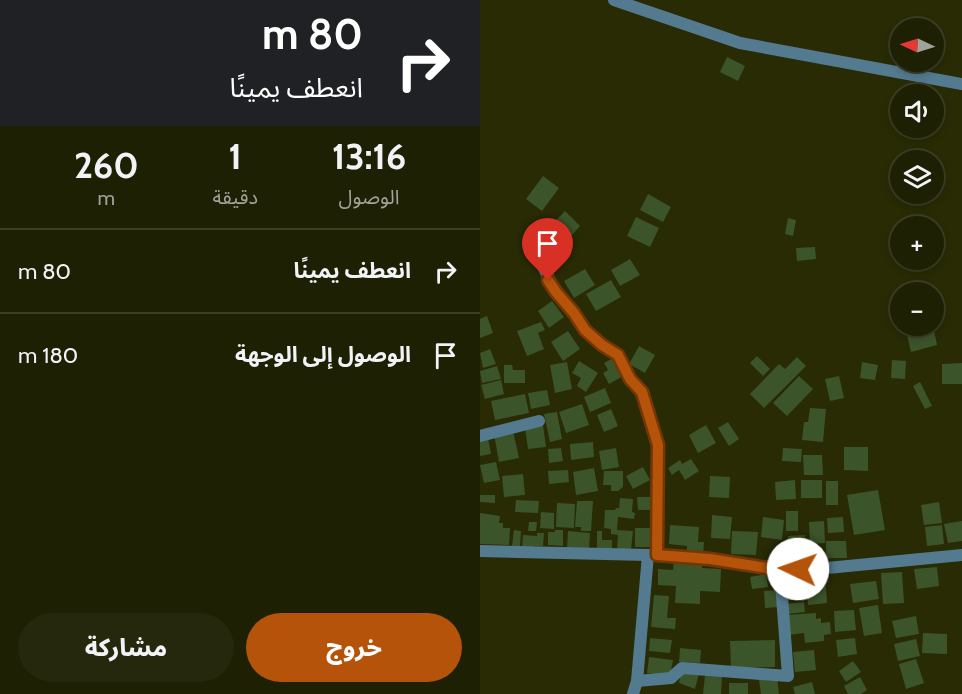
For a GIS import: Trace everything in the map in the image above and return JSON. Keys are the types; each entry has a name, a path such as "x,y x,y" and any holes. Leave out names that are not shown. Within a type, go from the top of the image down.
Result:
{"street":[{"path":"614,0 740,43 962,84"},
{"path":"536,239 537,255 556,292 585,330 618,355 630,379 642,392 658,445 653,555 637,681 633,694"},
{"path":"480,436 539,421"},
{"path":"480,551 653,555 710,559 780,570 817,569 962,555"},
{"path":"637,681 671,678 682,668 788,676 780,570"}],"building":[{"path":"727,57 745,66 738,81 720,72"},
{"path":"543,176 559,188 542,211 526,199"},
{"path":"648,194 671,207 663,222 640,210"},
{"path":"565,211 580,226 562,246 546,231"},
{"path":"636,217 659,228 650,247 627,236"},
{"path":"788,218 796,220 793,236 785,234"},
{"path":"815,247 816,259 797,261 796,248"},
{"path":"630,259 640,275 620,286 611,270"},
{"path":"585,269 595,285 574,298 564,281"},
{"path":"611,280 621,297 596,311 586,294"},
{"path":"552,301 564,317 549,328 538,311"},
{"path":"487,316 493,333 480,338 480,319"},
{"path":"541,322 545,330 538,333 544,349 527,356 517,331"},
{"path":"568,331 580,349 563,361 551,342"},
{"path":"907,336 935,336 937,345 911,352"},
{"path":"639,346 655,355 645,373 629,364"},
{"path":"490,349 496,364 483,368 480,353"},
{"path":"757,356 770,369 763,376 750,363"},
{"path":"615,357 625,375 609,384 603,373 608,370 604,363"},
{"path":"797,357 806,366 764,408 750,394 779,364 785,369"},
{"path":"892,360 906,361 905,379 891,378"},
{"path":"579,361 598,373 586,392 577,386 581,378 572,373"},
{"path":"567,362 572,389 555,393 550,365"},
{"path":"862,362 878,365 875,380 860,378"},
{"path":"962,363 962,384 942,384 942,364"},
{"path":"504,365 512,365 513,370 525,370 525,383 504,383"},
{"path":"497,366 501,379 482,383 480,371"},
{"path":"799,376 813,389 787,416 773,403"},
{"path":"839,376 844,398 830,401 825,379"},
{"path":"501,380 504,394 485,399 481,385"},
{"path":"920,382 932,406 925,409 913,386"},
{"path":"605,388 611,403 590,412 584,397"},
{"path":"547,390 550,405 531,409 528,393"},
{"path":"525,394 529,413 495,420 491,401"},
{"path":"582,404 589,425 566,433 559,412"},
{"path":"810,408 826,409 823,442 802,440 804,422 808,422"},
{"path":"611,409 618,426 604,432 597,415"},
{"path":"557,412 562,439 550,442 544,414"},
{"path":"728,422 739,439 729,446 718,428"},
{"path":"543,425 546,447 528,449 525,428"},
{"path":"706,425 716,443 698,453 689,435"},
{"path":"513,431 519,458 499,462 494,434"},
{"path":"488,438 491,454 480,456 480,439"},
{"path":"593,442 594,457 571,460 570,444"},
{"path":"844,447 868,447 868,471 844,470"},
{"path":"561,448 563,461 549,463 548,449"},
{"path":"616,448 619,467 602,470 599,451"},
{"path":"783,448 802,449 801,462 782,461"},
{"path":"803,455 822,455 823,475 804,475"},
{"path":"691,459 699,471 685,480 679,470 672,475 668,468 680,460 682,464"},
{"path":"496,462 500,480 484,483 480,465"},
{"path":"643,467 650,480 633,489 626,476"},
{"path":"594,468 598,491 576,495 573,472"},
{"path":"568,470 569,482 549,484 548,471"},
{"path":"604,471 623,471 623,487 618,491 611,491 611,485 603,485"},
{"path":"523,474 525,495 504,497 502,476"},
{"path":"710,476 730,477 729,498 709,497"},
{"path":"795,480 796,499 776,500 775,482"},
{"path":"801,480 822,480 822,498 801,498"},
{"path":"826,481 838,481 838,505 826,505"},
{"path":"878,490 885,530 854,535 847,495"},
{"path":"480,495 495,495 495,503 480,502"},
{"path":"637,497 656,497 656,510 638,510"},
{"path":"620,498 633,499 634,519 618,517 617,530 633,531 631,550 617,549 618,535 611,534 611,529 604,528 605,510 619,508"},
{"path":"516,500 539,501 538,513 515,512"},
{"path":"577,501 593,501 591,531 581,531 581,527 575,527"},
{"path":"939,502 942,523 924,525 921,505"},
{"path":"557,503 575,504 574,528 556,527"},
{"path":"786,511 798,511 798,531 786,531"},
{"path":"541,512 554,513 554,529 540,528"},
{"path":"480,513 500,516 499,523 503,523 503,528 510,528 509,545 480,544"},
{"path":"712,515 732,517 730,539 711,538"},
{"path":"763,517 784,520 782,540 761,537"},
{"path":"843,517 844,532 828,533 827,518"},
{"path":"824,521 825,543 810,544 809,522"},
{"path":"962,521 962,541 948,543 944,524"},
{"path":"529,522 537,522 536,531 528,531"},
{"path":"670,525 699,527 698,542 704,542 703,556 686,555 687,546 669,544"},
{"path":"942,525 944,544 927,546 925,527"},
{"path":"635,528 655,528 655,547 635,547"},
{"path":"514,530 521,531 520,547 512,546"},
{"path":"555,530 563,530 563,546 548,545 548,532 555,532"},
{"path":"568,531 590,533 589,550 567,548"},
{"path":"597,531 602,531 602,540 612,540 612,551 597,550"},
{"path":"732,531 758,532 756,555 731,554"},
{"path":"537,533 544,533 543,546 534,546 534,550 522,549 523,535 537,536"},
{"path":"805,535 805,550 788,551 788,536"},
{"path":"826,541 846,541 847,558 826,558"},
{"path":"807,551 822,551 823,559 807,560"},
{"path":"674,558 703,560 702,568 721,569 720,592 700,591 700,604 675,603 676,586 658,585 658,569 673,570"},
{"path":"937,567 939,586 917,589 914,569"},
{"path":"902,572 904,603 883,604 881,573"},
{"path":"766,574 768,587 752,589 750,577"},
{"path":"825,574 827,603 808,605 806,576"},
{"path":"876,581 879,599 853,603 850,584"},
{"path":"778,590 780,607 765,608 764,591"},
{"path":"654,595 669,596 667,618 676,618 675,629 651,627"},
{"path":"804,602 805,612 787,614 786,604"},
{"path":"878,605 882,633 864,636 859,608"},
{"path":"854,610 856,630 835,632 834,611"},
{"path":"816,613 816,619 821,618 821,623 830,622 831,634 824,635 824,641 805,643 804,633 789,635 787,615"},
{"path":"916,616 919,634 896,638 892,621"},
{"path":"923,633 947,634 947,654 922,653"},
{"path":"650,638 672,640 670,653 649,651"},
{"path":"855,638 857,654 838,657 836,640"},
{"path":"916,639 920,656 898,661 894,644"},
{"path":"775,640 775,667 731,668 730,641"},
{"path":"680,648 701,650 700,663 679,662"},
{"path":"814,650 816,670 795,672 793,652"},
{"path":"649,657 673,660 670,676 647,673"},
{"path":"916,659 924,683 906,689 899,664"},
{"path":"853,661 861,672 846,682 839,671"},
{"path":"681,673 699,673 695,689 679,683"},
{"path":"705,675 722,676 721,694 703,694"},
{"path":"777,677 779,694 761,694 759,680"},
{"path":"860,677 867,690 861,694 848,694 844,686"},
{"path":"812,682 815,694 795,694 793,687"},
{"path":"729,683 748,683 748,694 729,694"}],"route":[{"path":"548,280 585,330 618,355 630,379 642,392 658,445 657,555 710,559 780,570 798,569"}]}
